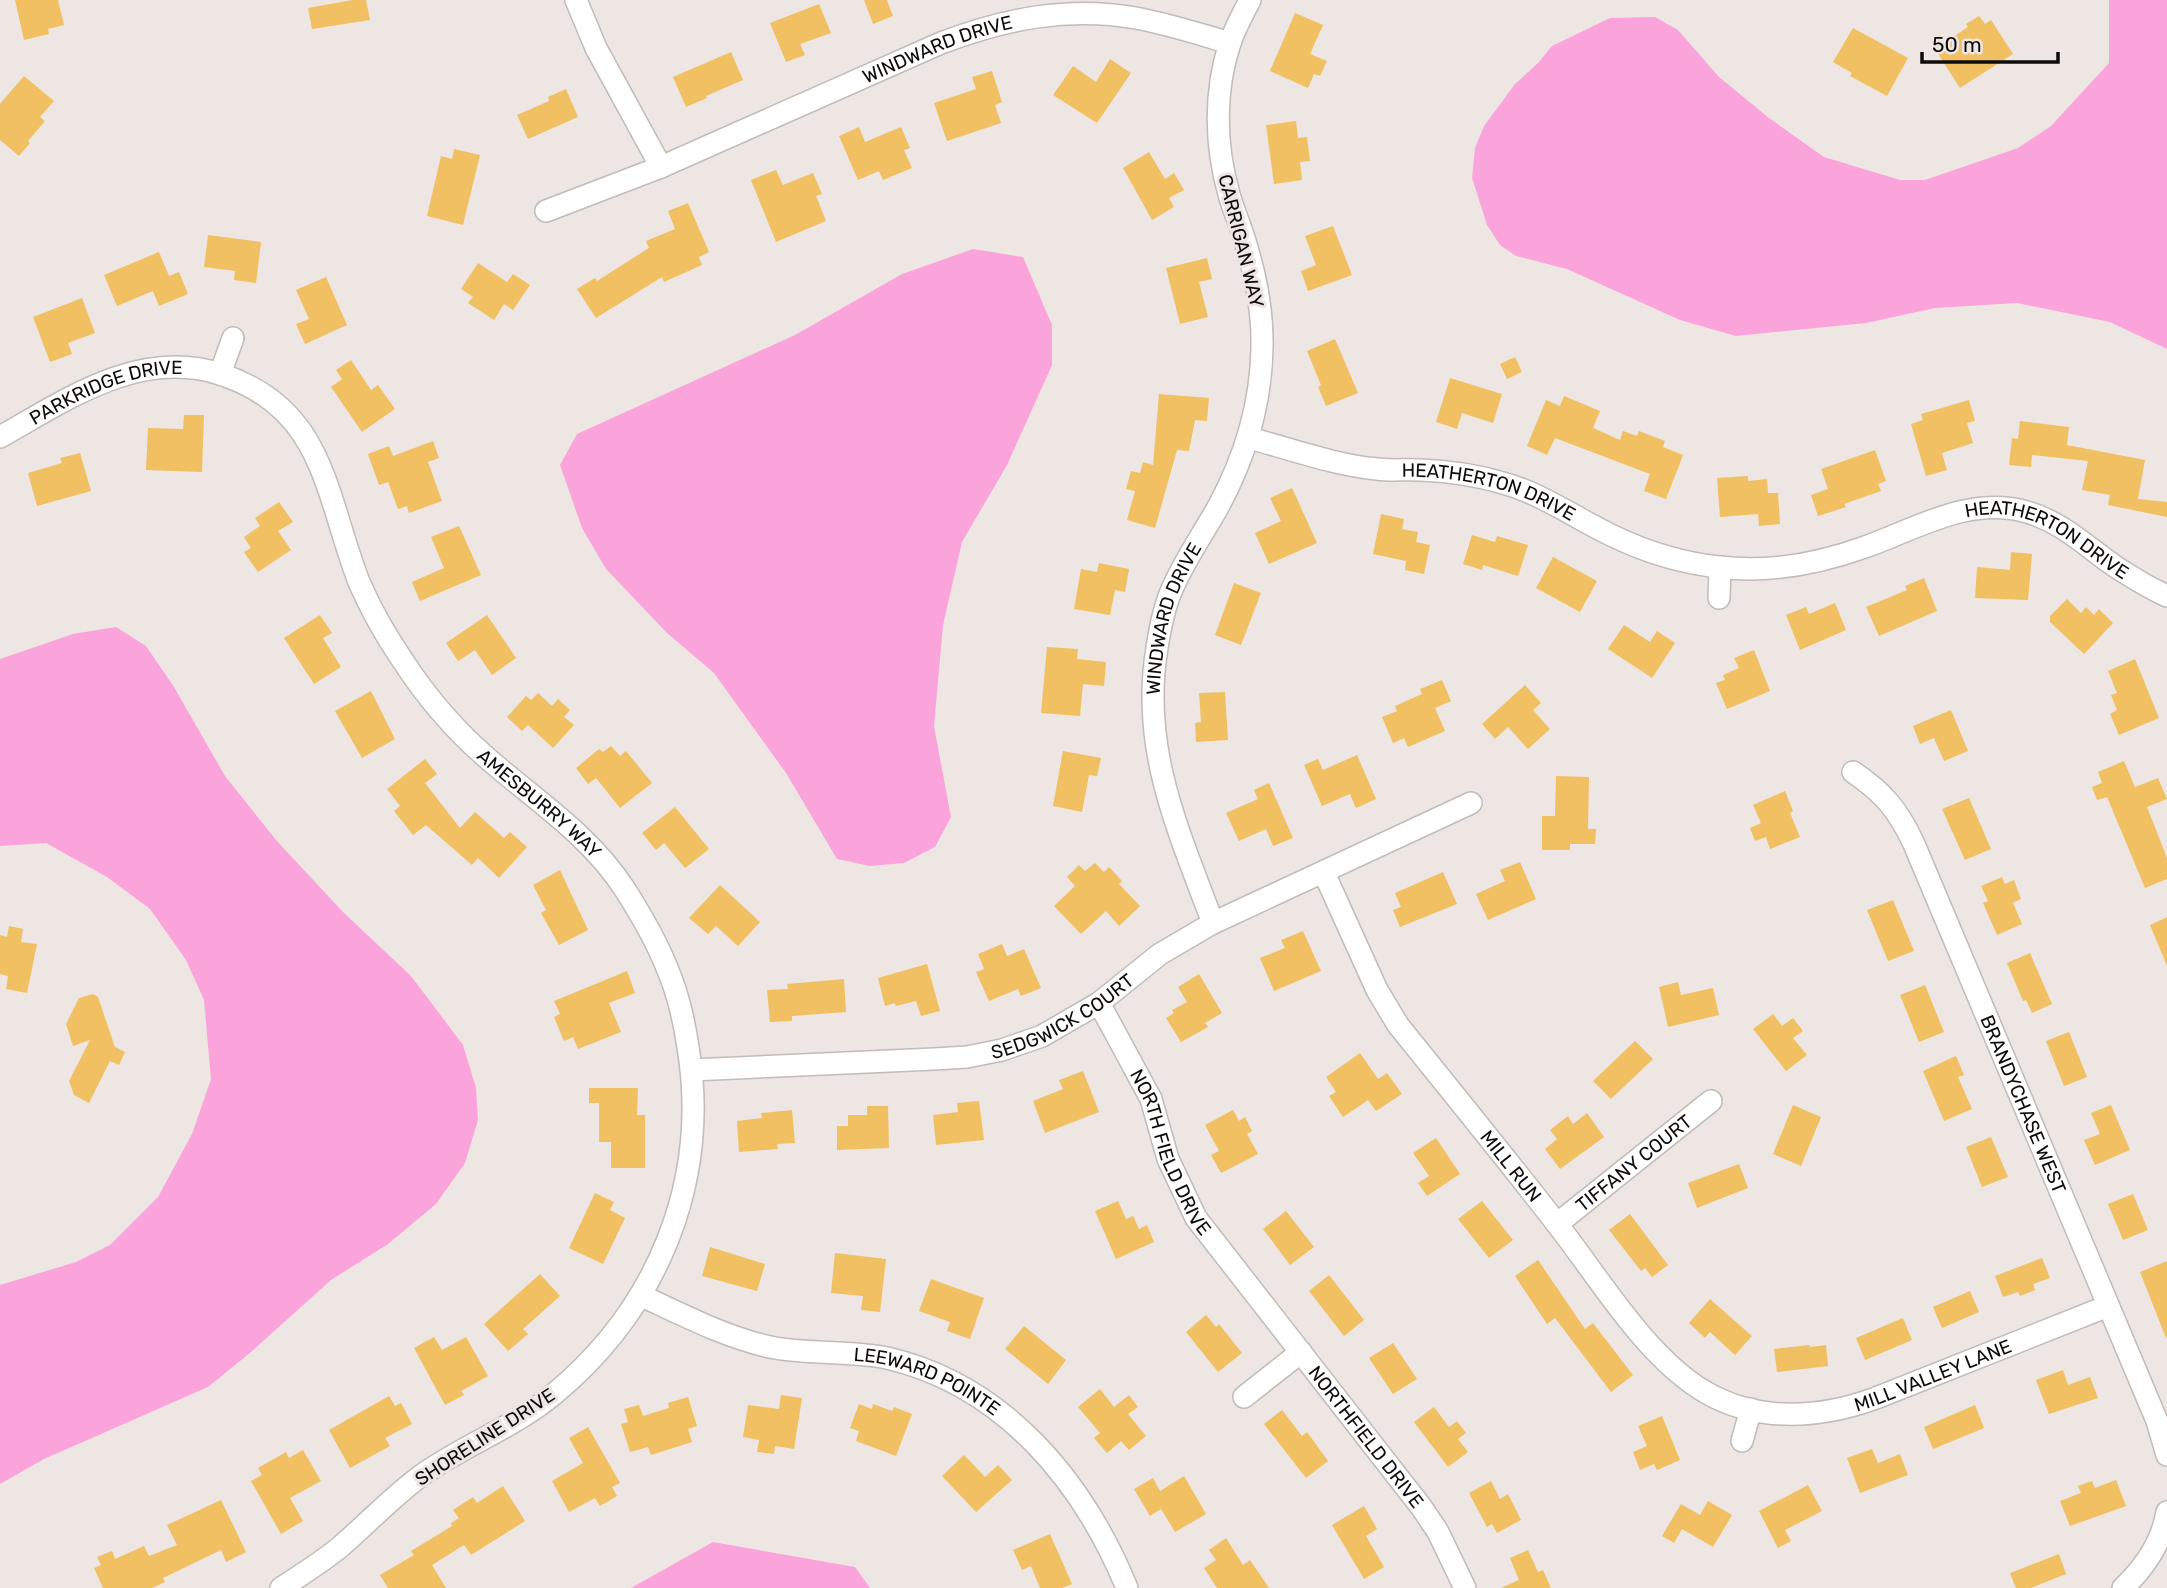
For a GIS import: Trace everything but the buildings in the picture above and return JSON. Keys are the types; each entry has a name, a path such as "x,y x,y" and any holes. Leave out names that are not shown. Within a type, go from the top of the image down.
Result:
{"street":[{"path":"576,0 596,48 661,167"},
{"name":"CARRIGAN WAY","path":"1249,438 1260,373 1261,312 1254,272 1229,195 1218,129 1223,73 1230,43 1250,0"},
{"name":"WINDWARD DRIVE","path":"546,211 661,167 941,43 1017,19 1096,13 1136,18 1230,43"},
{"path":"220,374 233,338"},
{"name":"PARKRIDGE DRIVE","path":"0,438 92,385 126,373 192,367 220,374"},
{"name":"AMESBURRY WAY","path":"220,374 271,399 308,441 322,466 341,529 366,596 404,664 466,739 570,825 599,855 623,886 669,970 684,1022 695,1108 686,1181 663,1254 642,1296"},
{"name":"WINDWARD DRIVE","path":"1213,923 1171,811 1160,772 1152,708 1153,669 1171,590 1218,507 1249,438"},
{"name":"HEATHERTON DRIVE","path":"1249,438 1379,470 1465,474 1505,483 1543,497 1611,536 1648,551 1685,562 1720,567 1758,569 1828,559 1866,547 1932,519 1966,510 2023,510 2066,529 2115,566 2167,596"},
{"path":"1719,598 1720,567"},
{"name":"BRANDYCHASE WEST","path":"1853,772 1875,787 1893,805 1914,844 2158,1421 2167,1455"},
{"name":"SEDGWICK COURT","path":"692,1070 967,1057 1002,1050 1042,1036 1099,1003 1160,954 1213,923 1471,803"},
{"name":"MILL RUN","path":"1324,873 1377,990 1398,1025 1663,1359 1684,1378 1710,1395 1751,1409"},
{"name":"NORTH FIELD DRIVE","path":"1099,1003 1151,1099 1168,1159 1184,1196 1196,1218 1255,1293"},
{"name":"TIFFANY COURT","path":"1557,1224 1711,1101"},
{"name":"NORTHFIELD DRIVE","path":"1255,1293 1422,1508 1438,1532 1465,1588"},
{"name":"SHORELINE DRIVE","path":"281,1588 340,1548 383,1506 421,1476 551,1397 587,1365 616,1332 642,1296"},
{"name":"LEEWARD POINTE","path":"642,1296 736,1338 771,1347 885,1358 935,1374 978,1396 1010,1418 1033,1439 1059,1470 1100,1529 1127,1588"},
{"name":"MILL VALLEY LANE","path":"1751,1409 1794,1415 1850,1408 2108,1306"},
{"path":"1244,1397 1301,1352"},
{"path":"1742,1441 1751,1409"},
{"path":"2123,1588 2163,1540 2167,1512"}],"shaded area":[{"path":"2109,0 2167,0 2167,349 2110,322 2017,303 1935,308 1866,323 1736,336 1680,320 1567,269 1516,256 1500,245 1487,225 1472,178 1475,148 1484,126 1515,84 1552,46 1610,18 1655,17 1678,30 1719,77 1769,118 1824,157 1900,180 1925,180 2018,148 2051,126 2109,63"},
{"path":"973,249 1023,257 1052,325 1052,365 1007,465 962,542 943,625 934,726 951,817 935,847 904,863 870,866 837,859 786,773 714,673 667,633 606,569 582,528 560,465 577,434 795,335 902,274"},
{"path":"116,627 146,646 174,687 225,776 276,840 343,912 411,976 463,1045 476,1088 478,1120 465,1163 436,1204 388,1244 331,1280 208,1387 44,1459 0,1484 0,1285 76,1262 110,1245 158,1197 192,1134 211,1079 204,1000 186,960 150,909 107,877 46,843 0,846 0,659 73,634"},
{"path":"713,1542 855,1567 870,1588 631,1588"}]}
